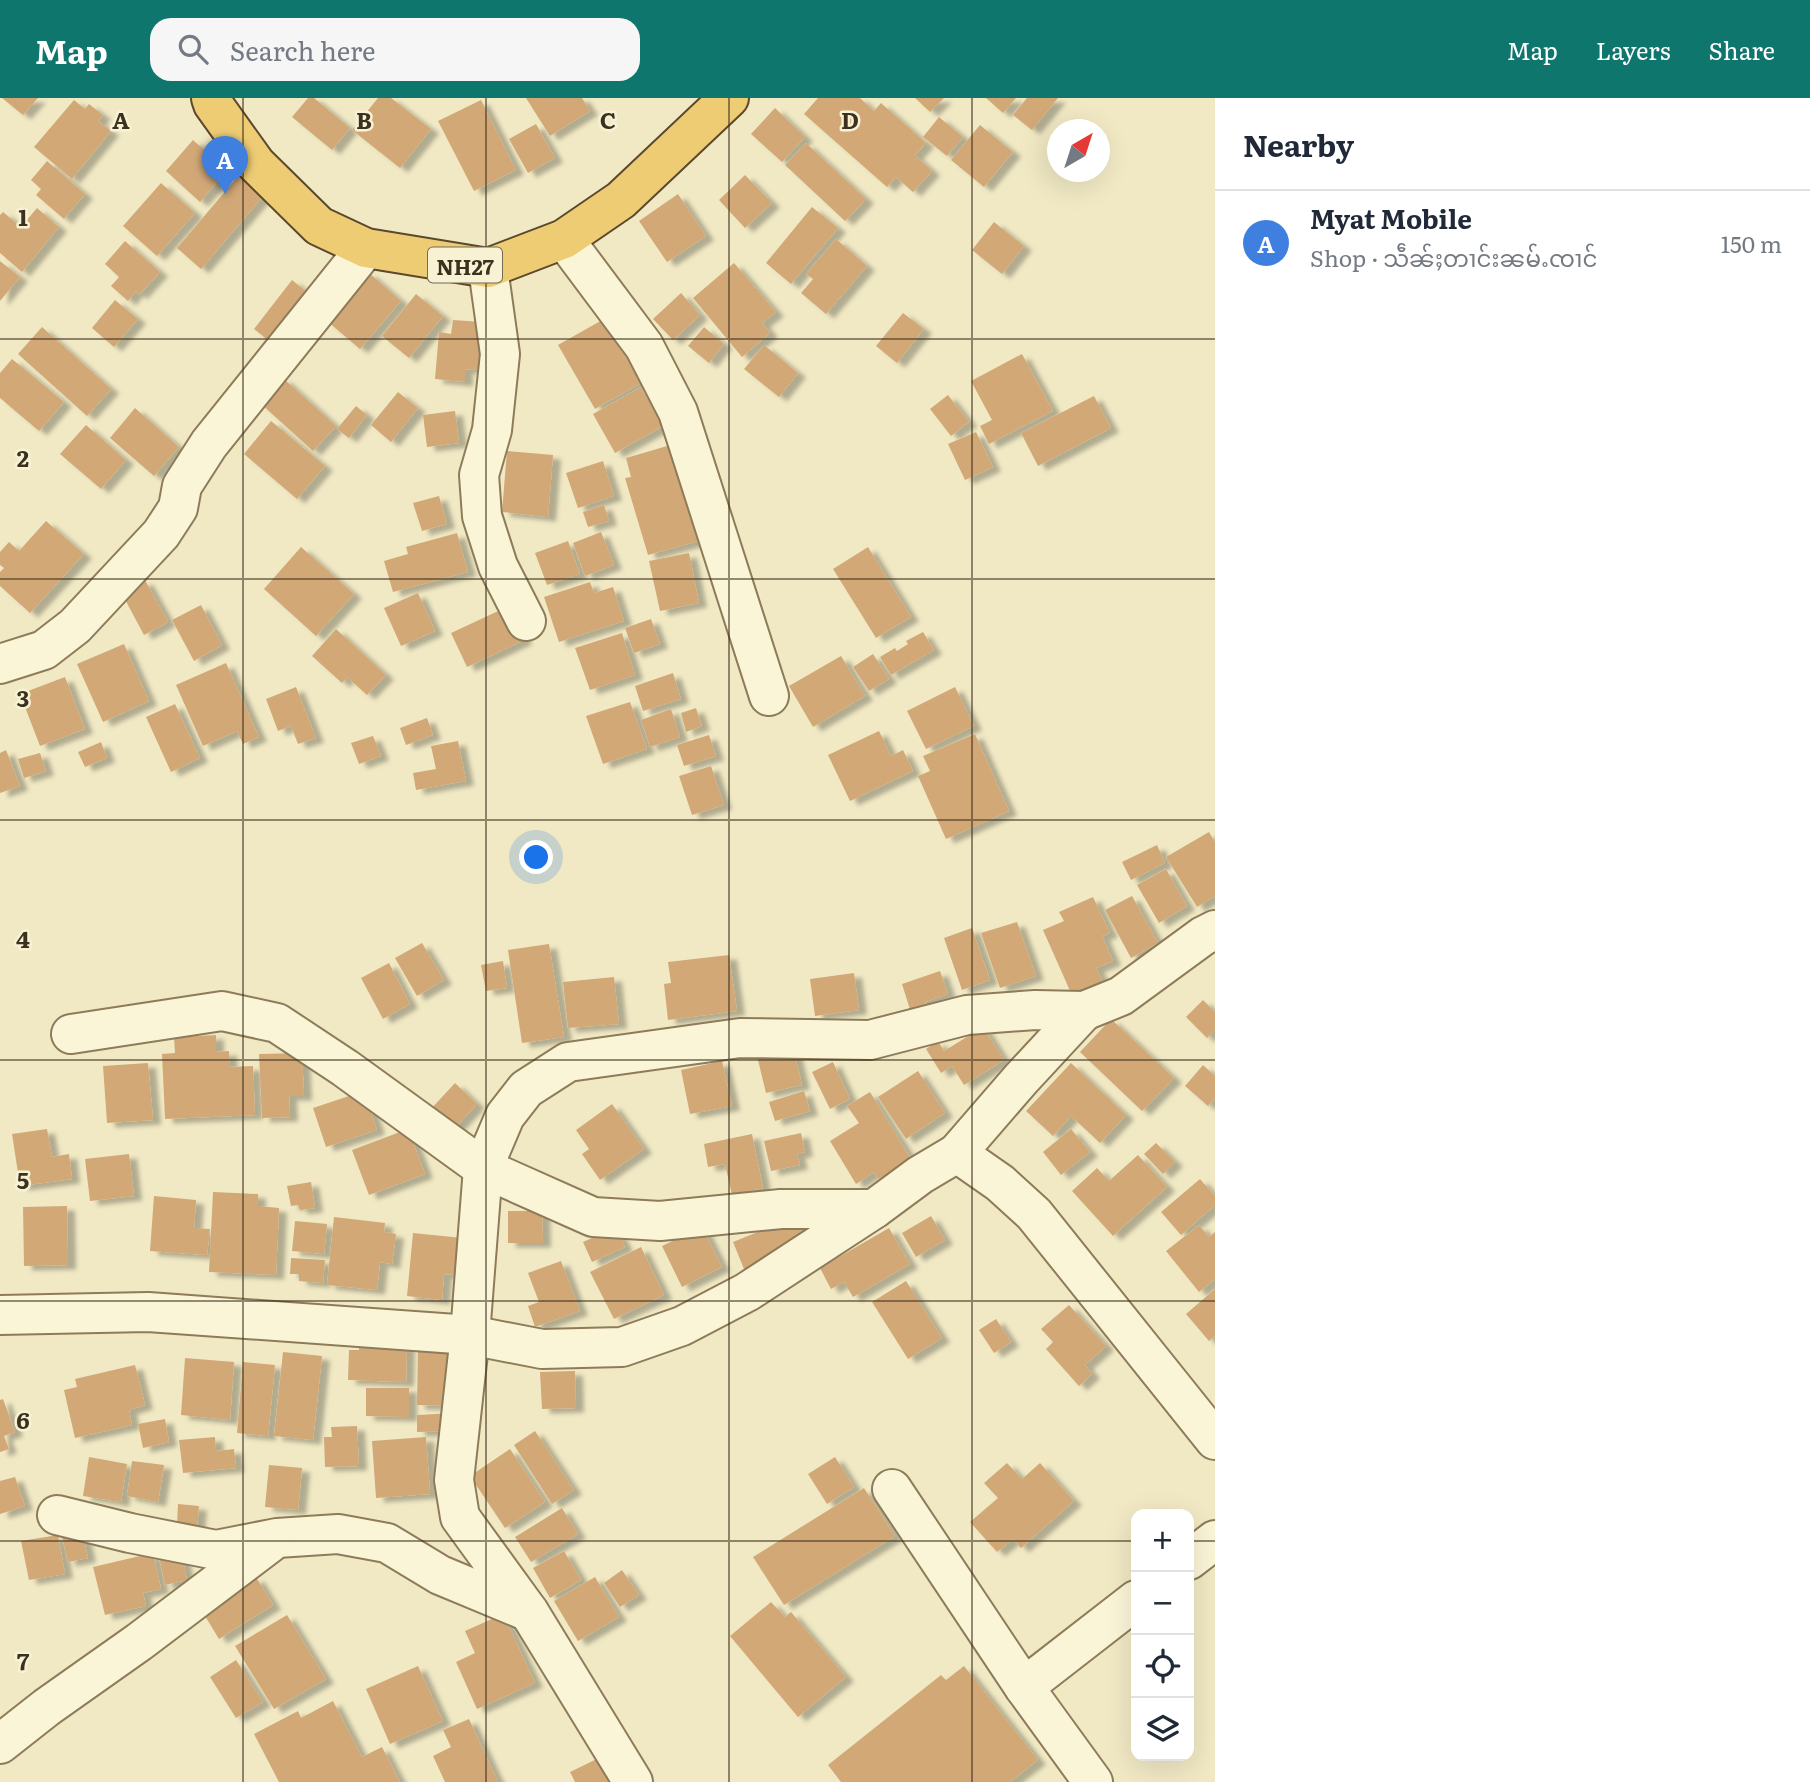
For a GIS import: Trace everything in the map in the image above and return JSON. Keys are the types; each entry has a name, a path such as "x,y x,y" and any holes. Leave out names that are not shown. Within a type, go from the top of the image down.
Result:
{"highway":[{"name":"NH27","path":"208,100 256,164 319,226 366,248 488,268 564,239 621,200 729,98"}],"street":[{"path":"564,239 644,346 678,412 769,696"},
{"path":"0,664 44,650 75,626 161,534 178,508 182,486 209,444 366,248"},
{"path":"488,268 500,354 492,430 479,475 482,516 498,566 526,621"},
{"path":"633,1782 529,1612 460,1517 454,1480 470,1335 483,1168 505,1116 526,1089 568,1062 740,1038 870,1040 967,1015 1035,1010 1084,1011 1121,996 1215,930"},
{"path":"71,1034 222,1011 277,1024 345,1068 483,1168 593,1217 660,1221 780,1209 874,1209"},
{"path":"0,1315 148,1312 470,1335 542,1349 622,1347 681,1326 747,1292 957,1153 1084,1011"},
{"path":"957,1153 1000,1183 1034,1214 1215,1440"},
{"path":"892,1489 1024,1687 1093,1782"},
{"path":"57,1515 216,1550 277,1538 338,1534 387,1543 440,1575 529,1612"},
{"path":"0,1744 277,1538"},
{"path":"1194,1556 1215,1540"},
{"path":"1024,1687 1131,1604"}],"building":[{"path":"2,98 38,98 23,115"},
{"path":"308,98 314,98 350,128 332,150 292,117"},
{"path":"378,98 391,98 431,129 400,168 352,130"},
{"path":"526,98 582,98 590,111 550,136"},
{"path":"818,98 860,98 874,111 881,103 926,143 915,155 932,171 913,192 896,177 887,187 804,114"},
{"path":"915,98 944,98 930,112"},
{"path":"986,98 1016,98 1003,113"},
{"path":"1027,98 1058,98 1032,130 1013,115"},
{"path":"74,100 85,109 89,104 103,115 98,121 111,131 72,179 34,147"},
{"path":"481,100 516,170 474,191 438,121"},
{"path":"775,108 805,137 782,162 751,134"},
{"path":"939,117 963,137 947,156 923,137"},
{"path":"536,124 555,158 528,173 509,139"},
{"path":"980,125 1013,152 984,187 951,160"},
{"path":"193,140 227,170 200,202 166,171"},
{"path":"806,143 866,199 845,221 785,165"},
{"path":"47,161 85,194 64,219 36,195 41,189 31,180"},
{"path":"240,174 264,195 201,269 177,248"},
{"path":"745,175 772,203 745,228 719,200"},
{"path":"161,183 195,213 157,256 123,226"},
{"path":"678,194 706,236 667,262 639,221"},
{"path":"812,207 838,228 791,284 766,263"},
{"path":"37,208 59,227 22,272 0,253 0,215 3,212 21,227"},
{"path":"994,222 1024,246 1002,274 972,250"},
{"path":"836,239 867,266 826,314 801,293 813,279 806,274"},
{"path":"125,241 160,272 139,295 136,291 128,301 111,286 119,277 105,264"},
{"path":"0,261 20,277 0,301"},
{"path":"734,263 776,312 762,323 770,333 742,357 693,298"},
{"path":"368,272 401,301 360,349 327,321"},
{"path":"292,280 312,296 274,345 254,329"},
{"path":"681,293 700,315 673,340 653,319"},
{"path":"416,294 443,316 409,358 382,336"},
{"path":"115,300 138,319 114,347 92,328"},
{"path":"903,313 924,329 897,363 876,346"},
{"path":"604,319 641,383 595,409 558,345"},
{"path":"453,320 482,322 478,370 465,369 465,382 435,379 439,332 451,334"},
{"path":"42,327 111,389 87,416 18,354"},
{"path":"704,327 724,344 709,363 688,346"},
{"path":"764,345 798,373 779,397 744,369"},
{"path":"1022,354 1053,411 989,444 980,426 992,420 971,381"},
{"path":"12,359 64,402 39,431 0,398 0,373"},
{"path":"283,378 336,426 313,451 260,403"},
{"path":"641,387 663,426 615,453 593,414"},
{"path":"398,392 418,408 391,442 371,425"},
{"path":"948,395 969,422 951,436 930,409"},
{"path":"1094,396 1111,428 1038,466 1021,433"},
{"path":"356,406 367,415 349,438 337,429"},
{"path":"135,408 179,447 154,476 110,438"},
{"path":"455,411 459,443 427,447 423,415"},
{"path":"271,421 325,466 297,499 244,454"},
{"path":"86,425 126,460 101,489 60,454"},
{"path":"976,432 993,467 965,480 948,444"},
{"path":"674,444 702,540 648,555 625,478 631,477 626,458"},
{"path":"507,451 553,455 548,517 502,512"},
{"path":"603,461 614,496 578,508 566,473"},
{"path":"439,496 447,524 422,531 413,503"},
{"path":"604,505 609,521 588,527 583,512"},
{"path":"46,521 84,554 30,613 0,586 0,572 4,568 0,565 0,552 9,542 19,551"},
{"path":"601,532 614,565 585,576 573,543"},
{"path":"457,533 468,572 393,592 384,561 408,554 406,547"},
{"path":"568,541 580,574 547,585 535,553"},
{"path":"301,547 354,594 316,636 264,589"},
{"path":"868,547 911,617 876,638 833,569"},
{"path":"689,553 699,603 660,611 649,561"},
{"path":"145,580 168,622 144,635 121,592"},
{"path":"590,582 594,593 613,587 624,621 559,642 544,597"},
{"path":"418,593 435,631 401,646 384,608"},
{"path":"201,605 222,645 194,661 172,620"},
{"path":"509,606 524,640 467,667 451,633"},
{"path":"651,619 660,644 634,653 625,628"},
{"path":"336,629 386,675 367,695 347,677 342,683 312,656"},
{"path":"923,632 934,650 891,675 880,657 895,648 897,651 908,644 906,641"},
{"path":"622,633 635,675 590,690 575,648"},
{"path":"124,644 149,701 103,722 77,664"},
{"path":"873,654 889,679 869,691 853,667"},
{"path":"841,656 865,696 813,727 789,686"},
{"path":"226,663 259,737 243,744 237,731 203,746 176,685"},
{"path":"673,673 681,699 643,711 635,686"},
{"path":"65,677 85,729 40,746 20,694"},
{"path":"296,687 316,738 298,744 291,726 278,731 266,699"},
{"path":"955,687 974,726 926,749 907,711"},
{"path":"630,702 647,749 603,764 586,716"},
{"path":"175,704 200,758 171,772 146,717"},
{"path":"696,708 702,726 686,732 681,713"},
{"path":"671,709 680,737 650,747 641,720"},
{"path":"427,718 433,735 406,745 400,728"},
{"path":"879,731 891,756 903,750 913,771 850,801 828,755"},
{"path":"975,734 1009,811 946,839 918,776 930,771 923,756"},
{"path":"709,735 716,756 684,766 677,745"},
{"path":"373,736 381,756 359,764 351,743"},
{"path":"458,741 466,781 416,790 413,773 436,769 431,746"},
{"path":"101,742 107,758 85,767 78,752"},
{"path":"6,750 20,786 0,793 0,753"},
{"path":"40,753 46,771 24,778 18,759"},
{"path":"711,766 724,805 692,815 679,776"},
{"path":"1209,832 1215,842 1215,896 1197,907 1166,857"},
{"path":"1157,845 1165,863 1131,880 1122,862"},
{"path":"1166,869 1187,906 1159,923 1137,885"},
{"path":"1132,896 1158,943 1131,958 1105,910"},
{"path":"1093,897 1110,933 1102,936 1113,961 1096,968 1106,988 1075,1002 1043,930 1064,921 1059,912"},
{"path":"1017,922 1036,976 1000,988 981,933"},
{"path":"972,928 990,980 962,990 944,938"},
{"path":"422,943 444,980 417,996 395,958"},
{"path":"549,944 564,1037 522,1043 508,950"},
{"path":"729,955 737,1011 668,1020 664,984 671,983 668,962"},
{"path":"503,961 507,988 486,991 481,965"},
{"path":"389,963 410,1004 383,1019 361,978"},
{"path":"940,971 948,994 925,1002 929,1014 913,1019 902,984"},
{"path":"854,973 859,1010 815,1016 810,979"},
{"path":"614,977 619,1024 568,1028 563,982"},
{"path":"1203,1000 1215,1012 1215,1030 1207,1038 1186,1017"},
{"path":"1111,1019 1174,1078 1142,1111 1080,1052"},
{"path":"983,1027 1004,1060 964,1085 952,1066 941,1073 926,1049 938,1041 944,1051"},
{"path":"216,1035 216,1052 229,1051 230,1067 253,1066 255,1115 165,1119 162,1054 175,1053 174,1037"},
{"path":"793,1048 802,1085 766,1093 757,1056"},
{"path":"302,1053 304,1096 289,1096 290,1117 262,1118 259,1054"},
{"path":"722,1061 732,1106 690,1114 681,1070"},
{"path":"833,1062 850,1099 830,1109 812,1072"},
{"path":"148,1063 153,1120 107,1123 103,1066"},
{"path":"1071,1063 1126,1115 1100,1143 1071,1116 1053,1136 1026,1111"},
{"path":"1203,1065 1215,1076 1215,1098 1208,1106 1185,1086"},
{"path":"918,1071 945,1113 906,1139 878,1097"},
{"path":"455,1083 477,1104 452,1131 429,1111"},
{"path":"364,1091 377,1130 326,1147 313,1108"},
{"path":"804,1091 810,1111 775,1121 769,1102"},
{"path":"870,1092 911,1159 878,1179 874,1172 856,1184 830,1141 859,1123 847,1106"},
{"path":"612,1104 644,1149 600,1180 582,1154 589,1149 576,1130"},
{"path":"47,1129 52,1157 69,1154 72,1179 20,1186 12,1134"},
{"path":"408,1129 425,1174 369,1195 352,1150"},
{"path":"1071,1129 1090,1152 1061,1175 1043,1152"},
{"path":"801,1133 805,1152 797,1154 800,1165 771,1171 764,1141"},
{"path":"752,1134 763,1188 732,1195 725,1164 708,1167 704,1144"},
{"path":"1156,1143 1175,1162 1163,1174 1144,1154"},
{"path":"129,1154 134,1196 90,1201 85,1159"},
{"path":"1138,1155 1167,1187 1113,1236 1072,1191 1097,1168 1109,1181"},
{"path":"1200,1179 1215,1196 1215,1205 1181,1235 1161,1212"},
{"path":"311,1182 315,1208 300,1210 298,1205 291,1206 287,1186"},
{"path":"213,1192 258,1194 258,1206 279,1208 276,1275 209,1272"},
{"path":"154,1196 196,1200 194,1228 210,1229 207,1255 150,1251"},
{"path":"67,1206 68,1265 24,1266 23,1207"},
{"path":"508,1211 542,1211 543,1243 508,1243"},
{"path":"931,1216 945,1240 916,1257 902,1233"},
{"path":"334,1217 385,1223 384,1232 396,1234 392,1264 380,1262 377,1290 327,1285"},
{"path":"795,1217 806,1244 744,1269 733,1242"},
{"path":"295,1221 327,1224 324,1254 292,1251"},
{"path":"1199,1225 1209,1237 1215,1232 1215,1279 1199,1292 1166,1251"},
{"path":"702,1227 722,1267 682,1287 662,1246"},
{"path":"889,1228 910,1264 853,1297 844,1282 831,1289 820,1268"},
{"path":"617,1231 625,1247 592,1262 583,1242 601,1234 603,1238"},
{"path":"413,1233 462,1238 457,1275 444,1274 442,1300 407,1296"},
{"path":"641,1247 664,1295 614,1319 590,1272"},
{"path":"291,1258 325,1260 323,1283 299,1281 299,1274 290,1274"},
{"path":"561,1261 580,1311 535,1327 528,1306 539,1302 528,1273"},
{"path":"906,1281 942,1338 908,1359 872,1302"},
{"path":"1215,1289 1215,1336 1209,1341 1186,1314"},
{"path":"1069,1305 1106,1346 1085,1365 1092,1374 1079,1386 1046,1349 1053,1342 1041,1329"},
{"path":"996,1319 1011,1342 994,1353 979,1330"},
{"path":"359,1341 407,1343 406,1382 348,1380 349,1350 359,1350"},
{"path":"418,1346 457,1347 456,1406 417,1405"},
{"path":"283,1352 322,1356 313,1440 274,1436"},
{"path":"185,1358 234,1362 230,1420 181,1415"},
{"path":"243,1362 275,1365 268,1436 237,1433"},
{"path":"135,1365 145,1405 129,1410 132,1425 75,1438 64,1390 77,1387 75,1379"},
{"path":"575,1371 576,1408 542,1409 540,1372"},
{"path":"366,1388 409,1388 409,1417 366,1416"},
{"path":"3,1399 15,1432 4,1436 9,1449 0,1452 0,1400"},
{"path":"453,1413 453,1431 417,1432 417,1415"},
{"path":"165,1419 169,1442 143,1448 138,1424"},
{"path":"357,1426 359,1466 325,1467 324,1437 332,1437 331,1427"},
{"path":"535,1431 574,1490 552,1504 514,1445"},
{"path":"215,1437 216,1451 234,1449 236,1468 183,1473 179,1440"},
{"path":"426,1437 430,1494 376,1498 372,1441"},
{"path":"510,1449 545,1502 505,1528 470,1476"},
{"path":"89,1457 127,1464 121,1502 83,1496"},
{"path":"835,1457 854,1487 827,1504 808,1474"},
{"path":"132,1461 164,1465 158,1502 127,1496"},
{"path":"1007,1463 1022,1479 1040,1463 1074,1501 1021,1548 1013,1539 997,1552 970,1522 998,1498 984,1483"},
{"path":"269,1465 302,1468 298,1510 265,1507"},
{"path":"15,1477 25,1506 0,1514 0,1481"},
{"path":"864,1488 895,1536 784,1605 753,1557"},
{"path":"178,1504 199,1506 197,1528 177,1526"},
{"path":"562,1508 578,1534 531,1562 515,1537"},
{"path":"82,1532 88,1558 68,1562 62,1536"},
{"path":"58,1535 65,1574 29,1580 21,1541"},
{"path":"180,1547 187,1580 165,1585 158,1552"},
{"path":"564,1551 581,1580 550,1598 533,1568"},
{"path":"153,1553 161,1589 143,1593 146,1606 105,1615 93,1567"},
{"path":"622,1570 639,1595 620,1607 604,1583"},
{"path":"256,1577 273,1605 219,1639 202,1611"},
{"path":"595,1577 619,1617 578,1641 554,1601"},
{"path":"771,1602 785,1617 791,1612 846,1677 798,1717 730,1636"},
{"path":"503,1614 535,1683 477,1709 456,1662 475,1653 465,1631"},
{"path":"287,1615 326,1679 274,1709 235,1646"},
{"path":"236,1660 263,1702 236,1718 210,1677"},
{"path":"418,1666 443,1721 390,1744 366,1689"},
{"path":"964,1666 1038,1760 1010,1782 841,1782 828,1765 941,1675 946,1680"},
{"path":"333,1701 362,1757 382,1747 400,1782 279,1782 254,1734 298,1711 301,1718"},
{"path":"469,1719 498,1782 445,1782 433,1756 451,1747 443,1730"},
{"path":"605,1755 619,1782 575,1782 570,1772"}],"place":[{"name":"Myat Mobile","path":"225,194"}]}
